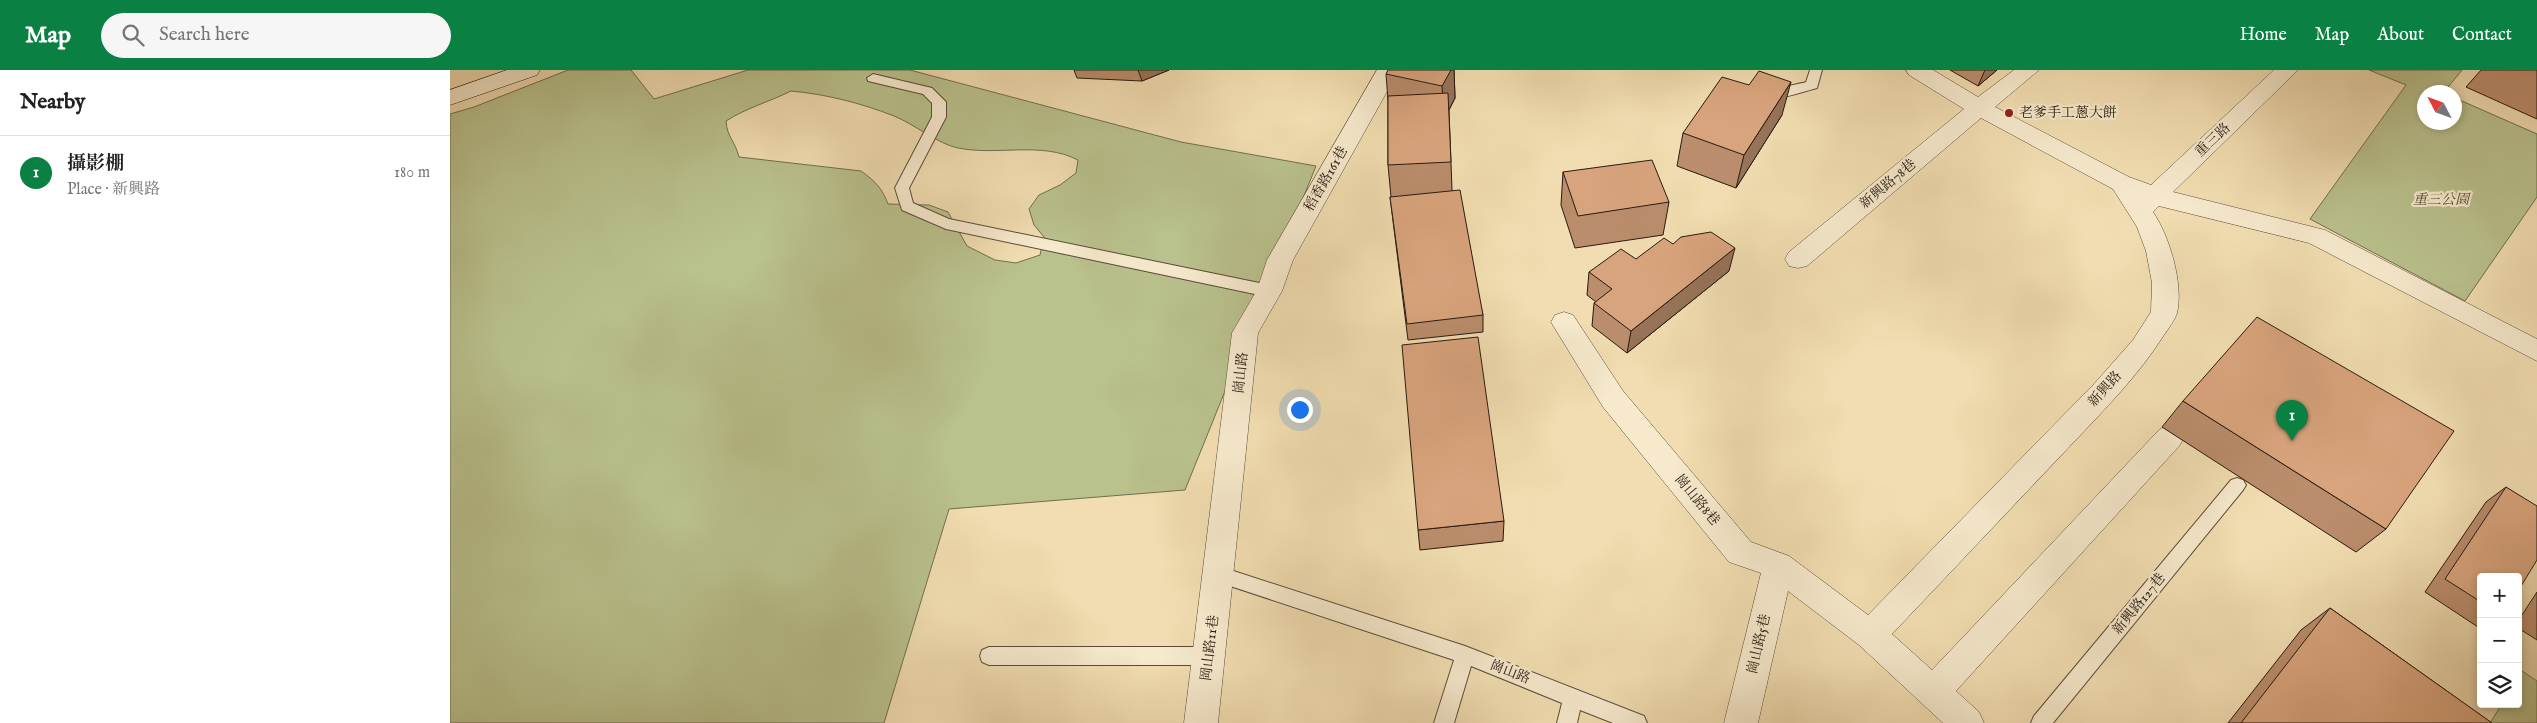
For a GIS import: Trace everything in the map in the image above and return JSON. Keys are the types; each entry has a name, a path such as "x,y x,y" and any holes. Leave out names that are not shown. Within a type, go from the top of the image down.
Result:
{"street":[{"path":"450,98 529,70"},
{"name":"稻香路161巷","path":"1269,291 1280,260 1388,70"},
{"name":"新興路","path":"1870,635 2104,392 2142,347 2164,313 2165,282 2158,251 2148,225 2147,203 2121,183 1979,108 1917,70"},
{"name":"新興路78巷","path":"1798,259 1979,108 2028,70"},
{"name":"重三路","path":"2147,203 2287,70"},
{"path":"2147,203 2316,236 2537,352"},
{"name":"崗山路","path":"1218,574 1245,332 1269,291"},
{"name":"崗山路8巷","path":"1564,322 1613,399 1740,552 1778,566 1870,635"},
{"path":"1933,692 2170,437"},
{"name":"崗山路5巷","path":"1741,723 1778,566"},
{"name":"岡山路11巷","path":"1201,723 1218,574"},
{"path":"1870,635 1967,723"}],"lane":[{"path":"1756,94 1784,93 1812,85 1816,70"},
{"path":"873,78 927,91 939,102 939,117 902,188 907,206 946,224 1269,291"},
{"name":"新興路127巷","path":"2041,723 2238,485"},
{"name":"崗山路","path":"1218,574 1465,655 1637,723"},
{"path":"1444,723 1465,655"},
{"path":"989,656 1209,656"},
{"path":"1567,723 1573,697"}],"green space":[{"path":"568,70 631,70 654,99 748,70 910,70 1181,142 1316,166 1185,490 949,509 884,723 450,723 450,114 474,107","holes":["791,91 817,94 881,111 950,146 958,148 988,151 1049,151 1064,154 1078,160 1076,173 1060,185 1039,195 1029,209 1034,225 1044,237 1040,255 1016,263 995,260 967,246 948,212 929,205 888,204 878,185 861,171 739,157 728,131 726,121"]},
{"name":"重三公園","path":"2369,70 2462,70 2450,85 2417,85 2417,130 2462,130 2462,101 2537,134 2537,197 2465,301 2310,219 2406,85"},
{"path":"2522,671 2537,681 2537,723 2490,723 2499,708 2522,708"}],"building":[{"path":"1388,70 1451,70 1442,86 1386,74"},
{"path":"1759,71 1791,82 1744,155 1683,133 1722,77 1749,85"},
{"path":"1448,93 1451,162 1388,165 1388,96"},
{"path":"1652,160 1669,202 1578,216 1563,172"},
{"path":"1460,190 1483,315 1407,324 1390,197"},
{"path":"1711,232 1735,248 1631,331 1594,303 1612,289 1589,272 1621,249 1636,259 1664,238 1673,244 1681,237"},
{"path":"2257,317 2454,431 2386,529 2183,401"},
{"path":"1478,337 1504,521 1418,530 1402,345"},
{"path":"2506,487 2537,506 2537,560 2522,584 2522,573 2477,573 2477,599 2445,579"},
{"path":"2330,608 2492,723 2241,723"}],"place":[{"name":"老爹手工蔥大餅","path":"2009,113"},
{"name":"攝影棚","path":"2292,441"}]}
